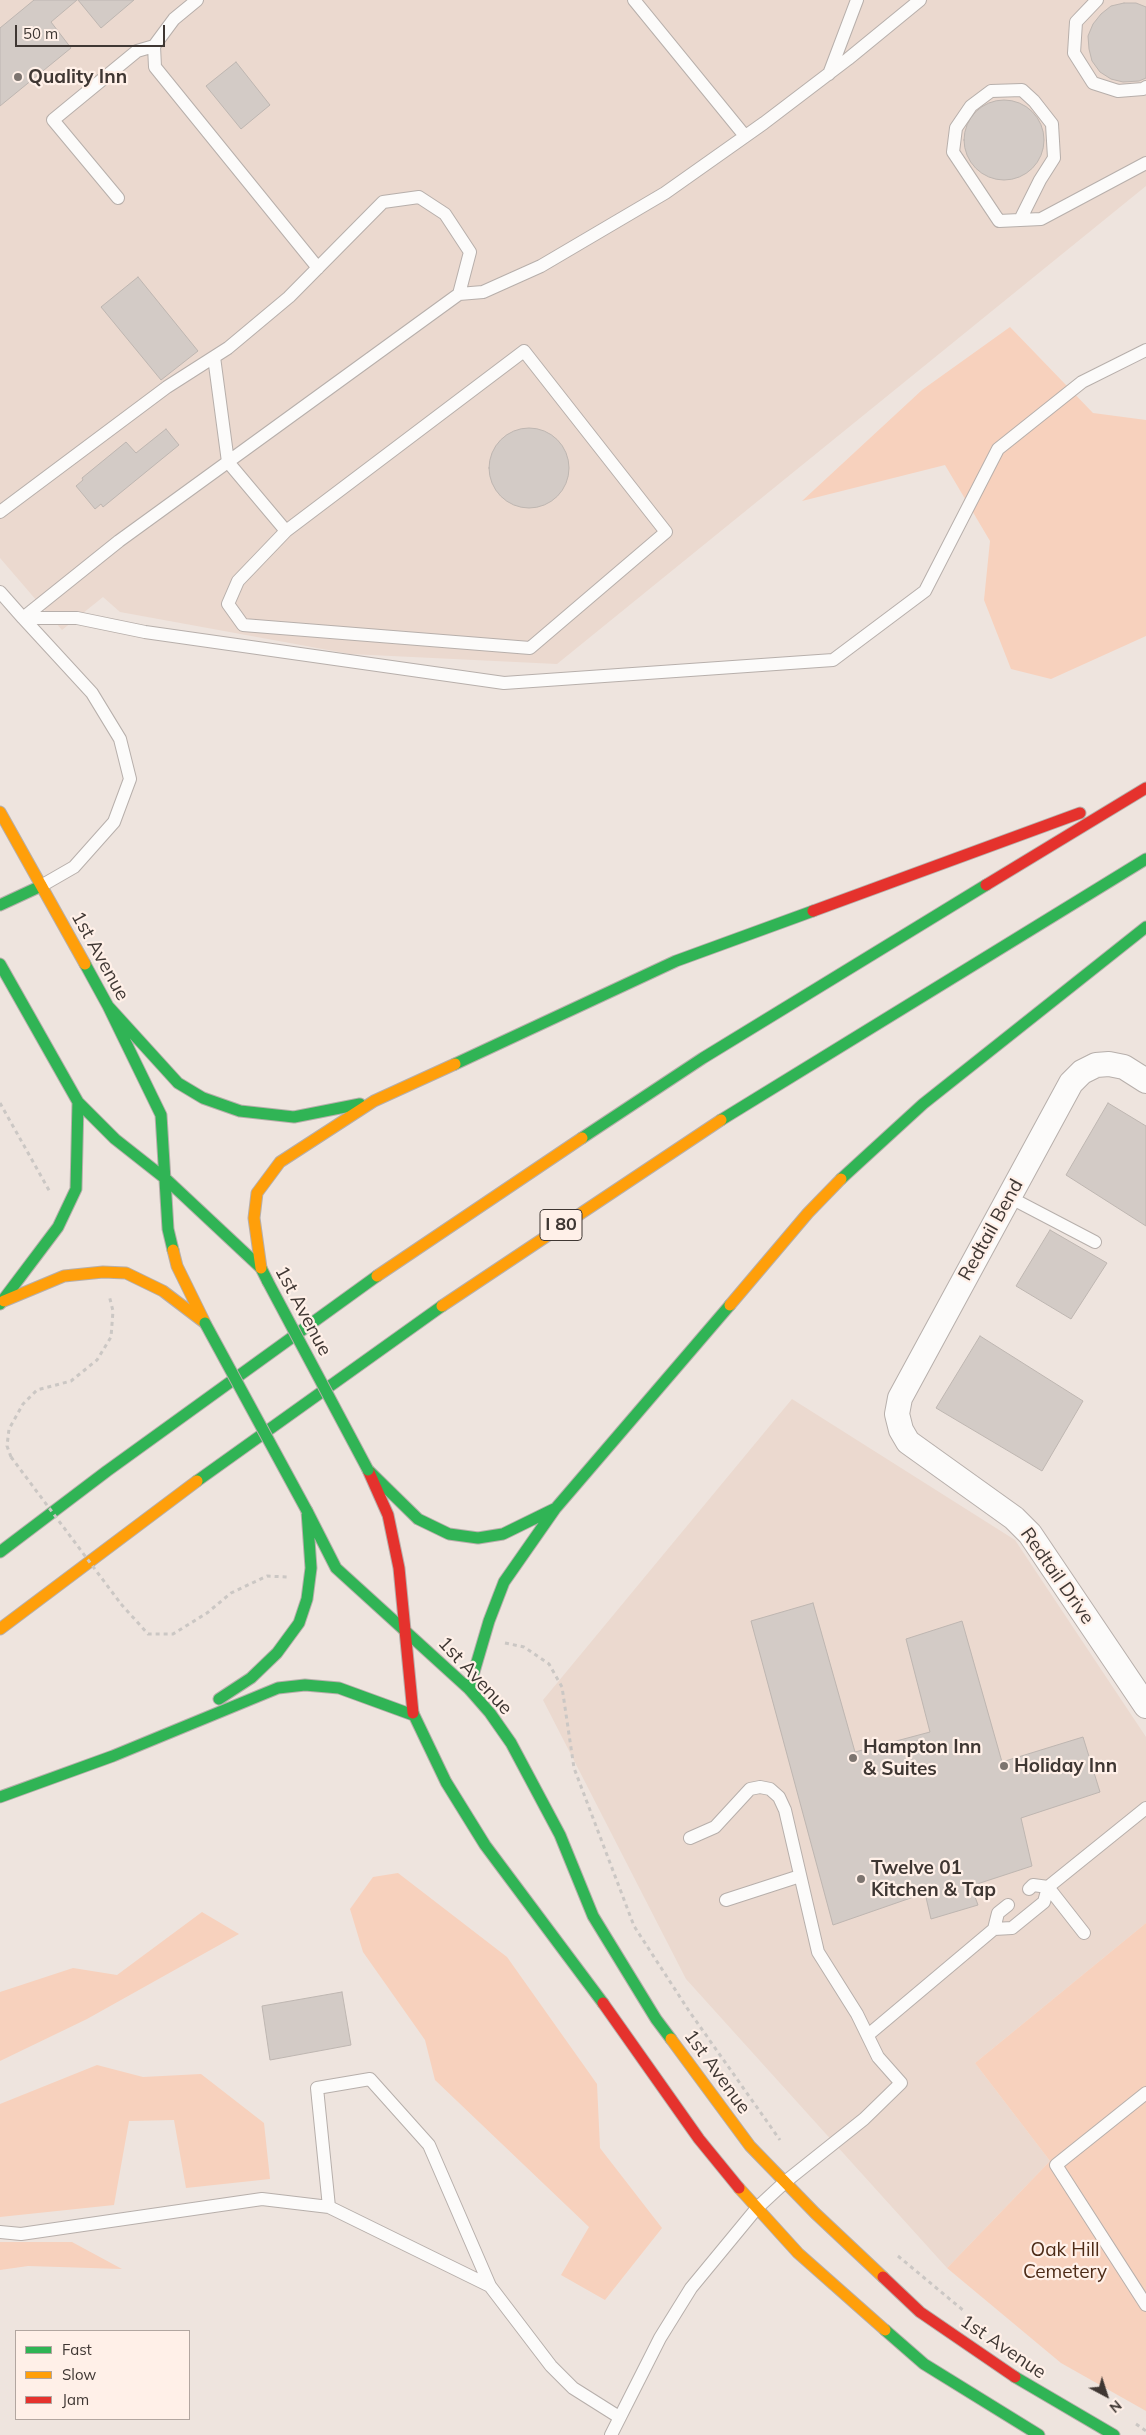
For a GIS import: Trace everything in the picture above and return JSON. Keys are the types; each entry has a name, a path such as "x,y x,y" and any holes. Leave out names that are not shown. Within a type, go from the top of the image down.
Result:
{"main road":[{"path":"261,1268 254,1218 258,1194 280,1162 374,1101 676,961 1142,790"},
{"path":"0,1552 282,1343 453,1223 703,1058 1142,790"},
{"name":"1st Avenue","path":"0,812 108,1006 162,1115 167,1180 168,1228 177,1266 205,1323 307,1510 336,1568 469,1689 490,1713 511,1743 560,1835 593,1916 656,2019 750,2146 920,2312 1032,2389 1114,2435"},
{"name":"I 80","path":"0,1628 221,1463 487,1274 736,1110 1146,859"},
{"path":"0,905 40,886"},
{"path":"469,1689 489,1621 504,1582 555,1509 808,1212 851,1168 985,1054 1146,926"},
{"name":"1st Avenue","path":"2,972 78,1102 115,1139 167,1180 261,1268 368,1470 388,1515 398,1568 406,1630 413,1715 446,1782 485,1845 568,1954 700,2139 757,2208 798,2253 924,2364 1039,2435"},
{"path":"108,1006 178,1083 203,1098 240,1111 294,1117 374,1101"},
{"path":"1,1303 58,1227 76,1189 78,1102"},
{"path":"1,1303 64,1276 103,1272 126,1273 162,1291 205,1323"},
{"path":"368,1470 418,1519 449,1534 478,1538 503,1534 555,1509"},
{"path":"172,1731 251,1678 277,1653 299,1623 307,1599 311,1568 307,1510"},
{"path":"0,1797 278,1688 305,1685 339,1688 413,1715"}],"street":[{"name":"Redtail Bend","path":"919,1452 908,1442 901,1430 897,1414 900,1398 1071,1082 1082,1072 1096,1065 1109,1064 1124,1067 1146,1081"},
{"name":"Redtail Drive","path":"919,1452 1014,1518 1030,1534 1146,1706"}],"lane":[{"path":"118,198 53,120 137,51 154,46 174,19 197,0"},
{"path":"634,0 745,136"},
{"path":"829,74 856,0"},
{"path":"23,618 119,540 459,294 483,292 541,266 665,193 829,74 920,0"},
{"path":"1097,0 1076,22 1074,53 1093,83 1118,90 1143,89 1146,87"},
{"path":"154,46 155,67 318,268"},
{"path":"1020,220 1040,180 1054,158 1052,124 1034,101 1022,90 991,91 971,106 956,128 953,152 999,221 1020,220 1040,219 1146,163"},
{"path":"0,512 167,387 228,348 289,297 383,202 419,197 446,214 470,252 459,294"},
{"path":"23,618 77,618 145,632 504,683 833,660 925,591 998,449 1082,382 1146,350"},
{"path":"524,351 666,532 530,648 243,625 228,604 238,581 286,531 524,351"},
{"path":"214,357 228,462 286,531"},
{"path":"0,592 92,693 120,739 130,779 114,822 74,867 40,886"},
{"path":"1009,1197 1095,1242"},
{"path":"611,2435 660,2338 691,2288 757,2208 785,2182 864,2119 901,2083 878,2057 868,2034 818,1952 785,1810 779,1797 770,1789 760,1787 750,1789 716,1827 690,1838"},
{"path":"994,1929 1012,1928 1044,1902 1048,1887 1146,1808"},
{"path":"726,1900 800,1876"},
{"path":"1029,1888 1033,1886 1048,1887 1084,1933"},
{"path":"868,2034 994,1929 998,1913 1008,1905"},
{"path":"328,2207 317,2088 370,2079 429,2146 490,2286 556,2372 573,2388 619,2417"},
{"path":"1146,2093 1056,2165 1146,2305"},
{"path":"0,2232 21,2234 262,2199 328,2207 490,2286"}],"path":[{"path":"0,1103 52,1197"},
{"path":"108,1294 113,1311 110,1337 97,1360 71,1381 37,1390 23,1404 9,1429 7,1446 11,1458 121,1604 148,1634 173,1634 207,1614 240,1588 267,1576 292,1577"},
{"path":"502,1642 524,1647 550,1664 562,1687 574,1768 634,1926 689,2011 801,2169"},
{"path":"895,2254 967,2314"},
{"path":"1129,2420 1146,2430"}],"shaded area":[{"path":"0,0 1146,0 1146,186 557,664 350,654 120,612 103,597 62,630 0,558"},
{"path":"792,1399 1015,1540 1146,1737 1146,1923 975,2063 1050,2161 947,2268 686,1979 543,1700"}],"green space":[{"path":"1010,327 1093,413 1146,420 1146,636 1051,679 1011,669 984,600 990,541 945,465 802,501 922,390"},
{"path":"398,1873 507,1957 597,2084 600,2148 662,2228 605,2300 561,2275 589,2227 435,2080 425,2040 363,1952 350,1909 373,1877"},
{"path":"202,1912 239,1934 87,2019 0,2061 0,1992 73,1968 117,1975"},
{"name":"Oak Hill Cemetery","path":"1146,1923 1146,2411 1061,2363 947,2268 1050,2161 975,2063"},
{"path":"97,2065 143,2077 201,2074 264,2123 270,2179 186,2188 174,2120 129,2121 114,2205 0,2217 0,2104"},
{"path":"0,2242 72,2242 122,2269 28,2266 0,2270"}],"building":[{"name":"Quality Inn","path":"34,0 77,0 51,22 71,48 0,106 0,28"},
{"path":"78,0 134,0 101,28"},
{"path":"1136,3 1146,7 1146,78 1139,81 1123,82 1111,79 1100,72 1092,61 1089,49 1088,36 1093,24 1111,6"},
{"path":"236,62 270,105 241,129 206,86"},
{"path":"1004,100 1019,103 1032,112 1041,125 1044,140 1041,155 1032,168 1019,177 1004,180 989,177 976,168 967,155 964,140 967,125 976,112 989,103"},
{"path":"138,277 198,351 161,380 101,307"},
{"path":"529,428 544,431 557,440 566,453 569,468 566,483 557,496 544,505 529,508 514,505 501,496 492,483 489,468 492,453 501,440 514,431"},
{"path":"166,429 179,445 103,507 101,504 95,509 76,486 83,480 82,478 126,442 136,453"},
{"path":"1108,1103 1146,1126 1146,1226 1066,1175"},
{"path":"1050,1230 1107,1263 1071,1319 1016,1286"},
{"path":"980,1336 1083,1401 1042,1471 936,1408"},
{"path":"813,1603 855,1752 930,1732 906,1639 962,1621 1002,1762 1083,1737 1100,1792 1021,1818 1032,1866 971,1886 978,1905 931,1919 925,1893 833,1925 751,1621"},
{"path":"342,1992 351,2045 270,2060 262,2006"}],"traffic: fast":[{"path":"721,1120 1146,859"},
{"path":"582,1138 703,1058 986,885"},
{"path":"0,905 41,886"},
{"path":"455,1064 676,961 813,911"},
{"path":"841,1179 923,1104 1146,927"},
{"path":"0,964 78,1102 115,1139 167,1180 261,1268 268,1282"},
{"path":"85,964 108,1006 161,1115 168,1229 173,1250"},
{"path":"108,1006 178,1083 203,1098 240,1111 294,1117 360,1104"},
{"path":"0,1304 58,1227 76,1189 78,1102"},
{"path":"0,1552 107,1471 377,1276"},
{"path":"268,1282 368,1470"},
{"path":"469,1689 489,1621 504,1582 555,1509 730,1305"},
{"path":"197,1481 442,1306"},
{"path":"205,1323 307,1511"},
{"path":"368,1470 418,1519 449,1534 478,1538 503,1534 554,1509"},
{"path":"307,1511 336,1568 469,1689 490,1713 511,1743 560,1835 593,1916 656,2019 671,2039"},
{"path":"219,1699 251,1678 277,1653 299,1623 307,1599 311,1568 307,1511"},
{"path":"0,1797 113,1756 278,1688 305,1685 339,1688 413,1715"},
{"path":"413,1713 446,1782 485,1845 603,2003"},
{"path":"885,2330 924,2364 1039,2435"},
{"path":"1015,2377 1114,2435"}],"traffic: slow":[{"path":"0,812 85,964"},
{"path":"261,1268 254,1218 257,1193 280,1162 374,1101 455,1064"},
{"path":"442,1306 721,1120"},
{"path":"377,1276 582,1138"},
{"path":"730,1305 808,1213 841,1179"},
{"path":"173,1250 177,1266 205,1323"},
{"path":"4,1301 64,1276 103,1272 126,1273 163,1291 205,1323"},
{"path":"0,1629 197,1481"},
{"path":"671,2039 750,2146 815,2213 883,2277"},
{"path":"739,2188 798,2253 885,2330"}],"traffic: jam":[{"path":"986,885 1146,788"},
{"path":"813,911 1080,813"},
{"path":"368,1470 388,1515 399,1568 413,1713"},
{"path":"603,2003 699,2139 739,2188"},
{"path":"883,2277 920,2312 1015,2377"}],"place":[{"name":"Quality Inn","path":"18,77"},
{"name":"Hampton Inn & Suites","path":"853,1758"},
{"name":"Holiday Inn","path":"1004,1766"},
{"name":"Twelve 01 Kitchen & Tap","path":"861,1879"}]}
